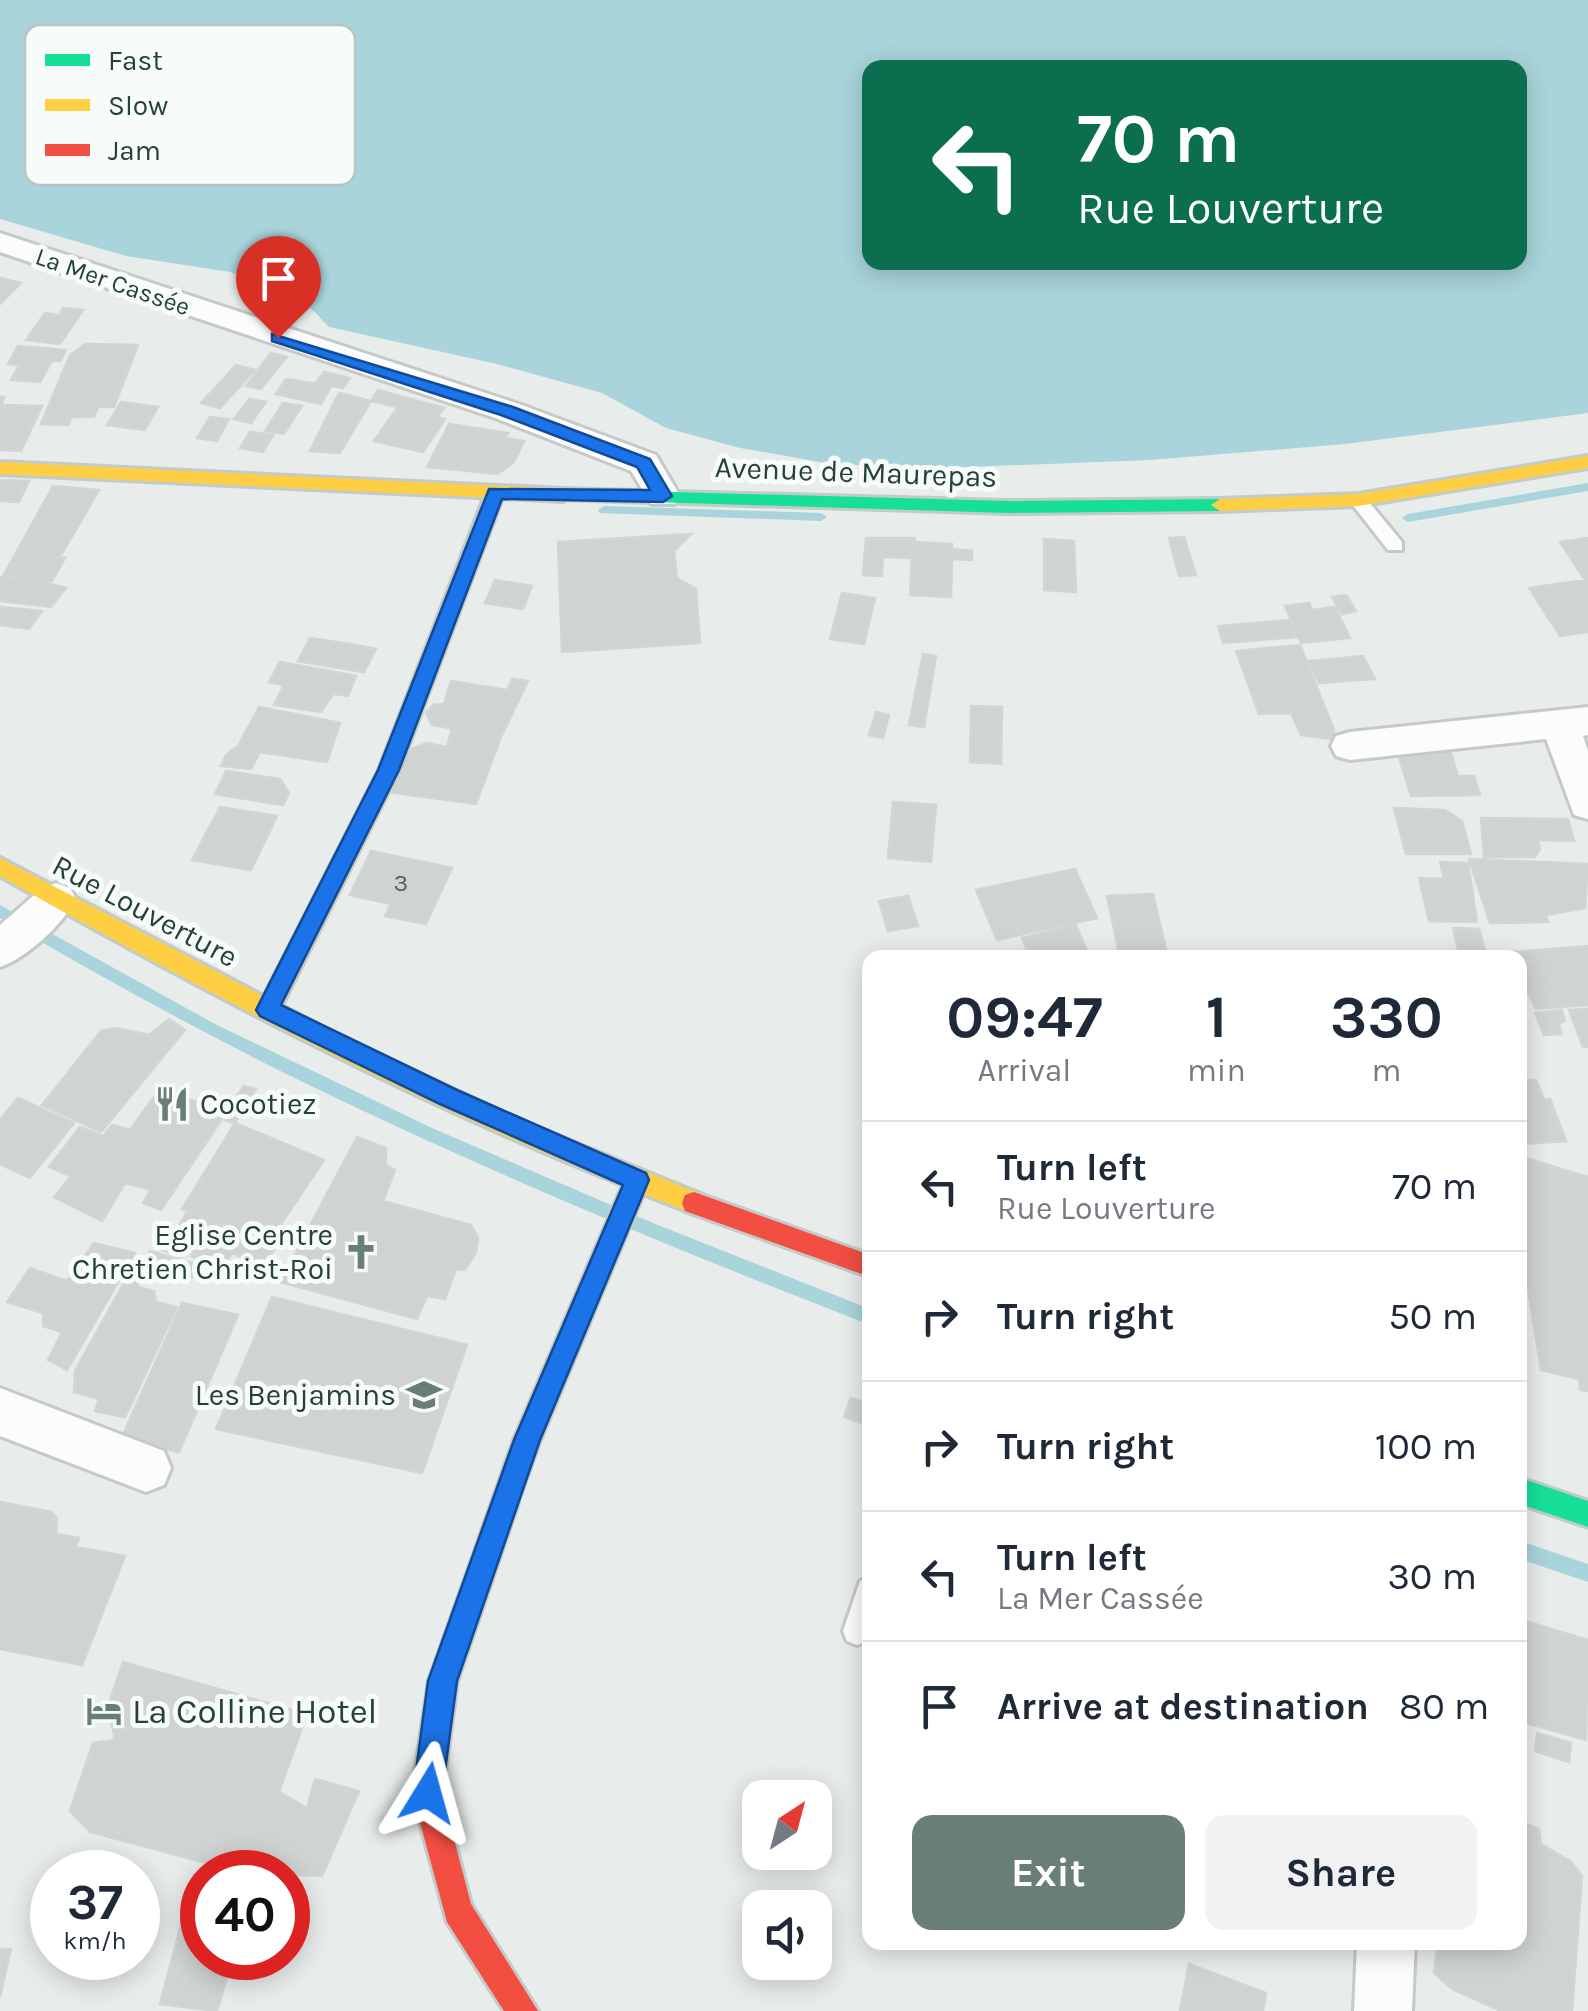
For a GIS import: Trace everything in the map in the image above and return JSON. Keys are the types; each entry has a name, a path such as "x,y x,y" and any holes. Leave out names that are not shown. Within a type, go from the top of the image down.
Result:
{"street":[{"name":"La Mer Cassée","path":"0,242 507,411 644,463 663,496"},
{"name":"Avenue de Maurepas","path":"0,468 495,493 1008,507 1358,500 1588,462"},
{"path":"1350,746 1574,724 1588,804"},
{"name":"Rue Louverture","path":"0,866 28,926 268,1010 449,1097 637,1180 862,1263"},
{"path":"522,2011 458,1911 428,1793 443,1681 527,1440 637,1180"},
{"path":"0,1412 146,1468"},
{"path":"1527,1493 1588,1514"},
{"path":"1383,2011 1386,1950"}],"lane":[{"path":"268,1010 389,770 488,521 495,493"},
{"path":"1358,500 1395,546"},
{"path":"857,1631 862,1616"}],"water":[{"path":"0,0 1588,0 1588,413 1345,444 1150,460 941,468 831,464 740,448 666,428 602,393 497,364 329,327 301,298 230,272 126,256 0,219"}],"building":[{"path":"0,278 21,283 0,304"},
{"path":"63,308 83,310 60,344 26,340 45,313 59,315"},
{"path":"85,344 138,345 114,407 98,407 94,417 72,417 68,425 41,424 70,355"},
{"path":"18,346 66,350 60,361 52,361 40,382 11,380 19,365 8,364"},
{"path":"271,353 287,357 261,389 246,386"},
{"path":"236,365 255,370 220,408 201,403"},
{"path":"324,372 350,378 343,388 316,383"},
{"path":"286,379 331,386 321,404 276,394"},
{"path":"378,390 444,408 437,417 445,419 423,452 374,441 398,407 371,401"},
{"path":"339,393 371,401 340,453 310,451"},
{"path":"0,397 4,397 1,405 42,406 21,451 0,450"},
{"path":"249,399 266,402 251,423 234,419"},
{"path":"121,402 158,407 145,430 107,425"},
{"path":"283,403 302,406 284,434 265,431"},
{"path":"210,417 229,419 217,441 197,438"},
{"path":"449,424 508,433 505,438 524,441 514,462 498,474 427,467"},
{"path":"250,432 273,435 263,452 240,448"},
{"path":"0,480 29,481 19,502 0,501"},
{"path":"53,486 99,490 60,557 16,553"},
{"path":"691,534 674,551 677,578 696,589 700,643 562,652 558,542"},
{"path":"1184,537 1196,575 1179,576 1169,538"},
{"path":"866,538 915,538 914,542 952,544 952,549 972,551 972,560 952,559 951,597 910,595 912,558 883,557 882,576 863,575"},
{"path":"1588,538 1588,632 1560,636 1529,588 1585,580 1560,542"},
{"path":"1044,539 1074,541 1076,592 1044,590"},
{"path":"16,553 65,558 52,581 3,576"},
{"path":"0,577 66,588 51,607 0,601"},
{"path":"495,580 532,586 523,609 485,603"},
{"path":"842,593 875,598 864,644 830,639"},
{"path":"1346,595 1356,611 1342,614 1332,597"},
{"path":"1309,603 1312,610 1335,607 1350,638 1301,643 1285,606"},
{"path":"0,607 42,611 29,629 0,625"},
{"path":"1289,620 1297,637 1223,643 1218,626"},
{"path":"310,638 376,649 364,672 298,661"},
{"path":"1300,645 1334,730 1333,739 1301,735 1291,713 1259,714 1236,651"},
{"path":"923,654 936,656 924,727 909,725"},
{"path":"1363,656 1375,679 1319,683 1309,661"},
{"path":"280,662 356,676 348,696 333,694 321,712 274,705 284,685 269,682"},
{"path":"512,679 528,681 501,737 432,725 426,713 433,705 444,704 451,681 507,690"},
{"path":"971,706 1002,707 1001,764 970,762"},
{"path":"259,707 340,723 327,762 260,752 251,769 221,766 226,755 238,746"},
{"path":"876,712 889,715 883,738 869,735"},
{"path":"452,728 501,737 476,804 388,792 409,750 426,743 447,747"},
{"path":"1451,753 1458,776 1474,776 1480,795 1411,796 1398,754"},
{"path":"226,771 280,779 289,793 283,805 215,794"},
{"path":"893,802 936,805 931,862 888,858"},
{"path":"220,807 277,816 251,870 192,860"},
{"path":"1394,808 1445,810 1462,821 1471,854 1406,854"},
{"path":"1481,818 1568,819 1574,841 1538,840 1540,849 1535,857 1484,857"},
{"path":"371,851 452,868 426,924 385,916 391,904 350,895"},
{"path":"1469,859 1588,864 1585,908 1546,915 1548,922 1490,923"},
{"path":"1440,862 1468,863 1477,922 1429,921 1419,878 1444,879"},
{"path":"1075,869 1097,918 997,940 976,890"},
{"path":"1153,894 1166,950 1118,950 1107,896"},
{"path":"908,896 918,926 888,931 879,901"},
{"path":"1076,925 1087,950 1027,950 1022,938"},
{"path":"1453,928 1479,929 1485,950 1458,950"},
{"path":"1588,946 1588,1005 1536,1009 1527,990 1527,951"},
{"path":"1588,1009 1588,1047 1583,1047 1569,1010"},
{"path":"1562,1010 1565,1021 1559,1024 1561,1034 1544,1035 1535,1013"},
{"path":"169,1019 185,1030 101,1132 42,1105 101,1031 116,1028 149,1035"},
{"path":"1536,1080 1544,1100 1550,1099 1566,1141 1527,1144 1527,1081"},
{"path":"244,1086 256,1089 235,1123 222,1119 161,1210 143,1203 151,1190 125,1183 102,1221 54,1197 112,1125 130,1130 159,1090 226,1111"},
{"path":"18,1098 74,1123 30,1178 0,1164 0,1120"},
{"path":"235,1123 324,1160 269,1242 182,1209"},
{"path":"80,1127 101,1135 70,1176 49,1167"},
{"path":"357,1137 386,1148 386,1165 395,1170 383,1201 471,1225 478,1238 476,1252 465,1270 456,1269 445,1299 427,1296 417,1319 280,1282"},
{"path":"1527,1158 1588,1177 1588,1391 1580,1390 1579,1379 1541,1370 1527,1282"},
{"path":"187,1212 277,1245 264,1266 232,1253 223,1268 191,1256 201,1241 175,1232"},
{"path":"160,1237 188,1247 181,1257 154,1247"},
{"path":"94,1243 135,1253 67,1370 48,1360 62,1332 43,1326 43,1313 7,1302 30,1268 67,1281"},
{"path":"150,1251 198,1265 192,1277 170,1271 165,1280 138,1272"},
{"path":"138,1280 138,1287 154,1291 156,1302 177,1307 125,1417 95,1411 99,1399 74,1392 75,1371 125,1281"},
{"path":"272,1297 467,1345 422,1473 216,1429"},
{"path":"182,1303 238,1315 179,1452 121,1439"},
{"path":"851,1398 862,1401 862,1423 844,1417"},
{"path":"0,1502 52,1512 57,1519 56,1534 79,1538 76,1547 125,1556 82,1665 0,1649"},
{"path":"1527,1622 1588,1640 1586,1740 1527,1723"},
{"path":"123,1662 307,1714 279,1792 307,1808 315,1779 359,1791 322,1876 310,1875 310,1850 180,1850 180,1856 90,1832 70,1811 93,1743 115,1740 108,1706"},
{"path":"1537,1733 1571,1743 1569,1762 1535,1751"},
{"path":"1527,1824 1539,1829 1541,1844 1570,1861 1582,1876 1572,2011 1501,2011 1452,1989 1434,1973 1437,1950 1527,1950"},
{"path":"180,1928 180,1980 226,1980 217,2011 160,2004"},
{"path":"0,1949 11,1949 0,1997"},
{"path":"1189,1964 1266,1993 1263,2011 1180,2011"}],"waterway":[{"path":"1408,518 1588,487"},
{"path":"604,510 821,517"},
{"path":"0,911 210,1028 426,1133 647,1229 862,1314"},
{"path":"1527,1552 1588,1573"}],"traffic: fast":[{"path":"563,495 1008,507 1220,505"},
{"path":"1527,1493 1588,1514"}],"traffic: slow":[{"path":"1220,505 1358,500 1588,462"},
{"path":"0,468 563,495"},
{"path":"0,866 169,960 341,1048 516,1130 694,1203"},
{"path":"505,1503 527,1440 637,1180"}],"traffic: jam":[{"path":"694,1203 862,1263"},
{"path":"505,1503 443,1681 427,1793 458,1911 522,2011"}],"place":[{"name":"Cocotiez","path":"172,1104"},
{"name":"Eglise Centre Chretien Christ-Roi","path":"361,1252"},
{"name":"Les Benjamins","path":"424,1395"},
{"name":"La Colline Hotel","path":"104,1711"}],"route":[{"path":"278,338 507,411 644,463 663,496 495,493 488,521 389,770 268,1010 449,1097 637,1180 527,1440 443,1681 428,1793"}]}
